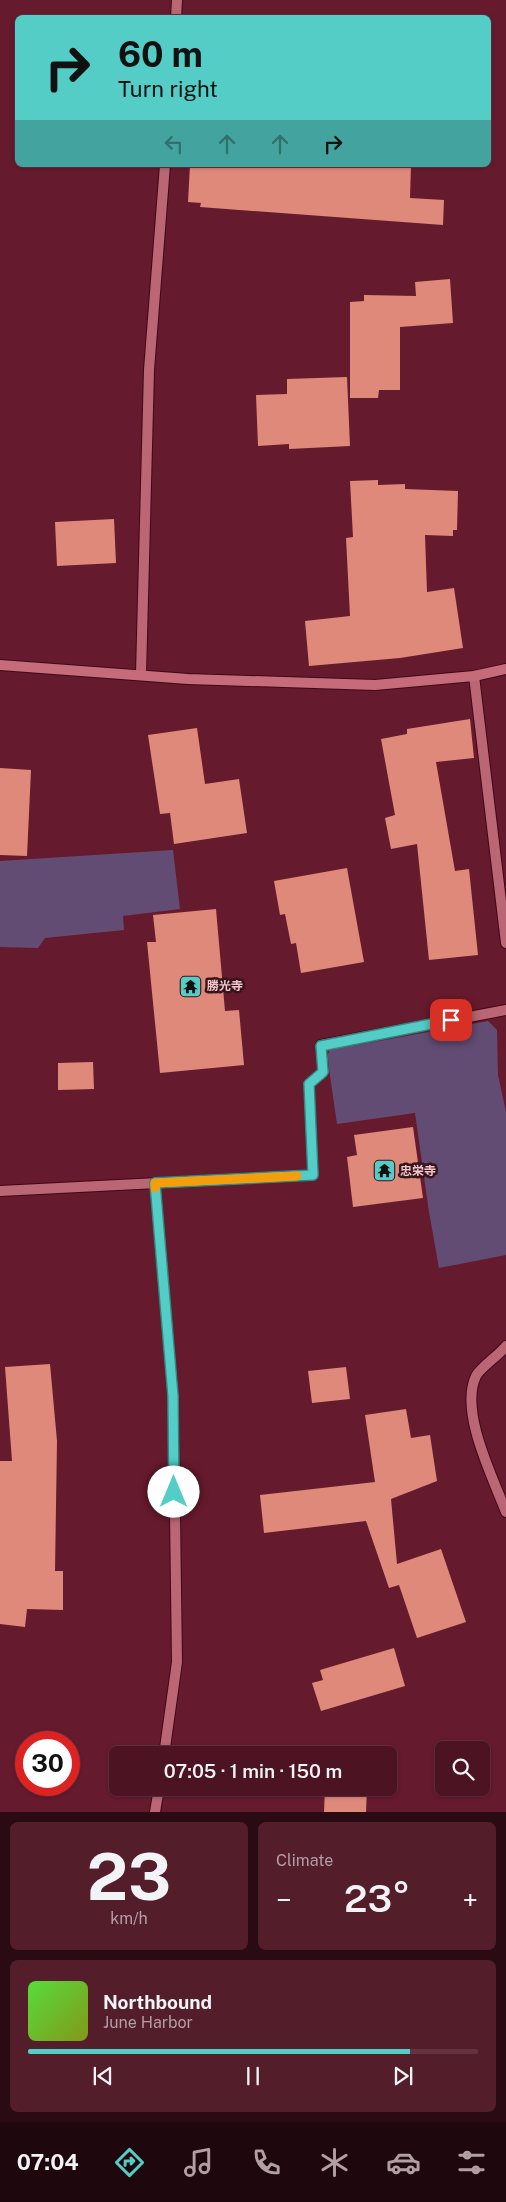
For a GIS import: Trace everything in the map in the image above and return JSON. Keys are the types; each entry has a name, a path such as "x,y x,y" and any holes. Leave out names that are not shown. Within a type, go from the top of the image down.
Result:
{"street":[{"path":"176,15 177,0"},
{"path":"141,674 149,370 165,167"},
{"path":"0,665 188,679 375,685 474,676 506,669"},
{"path":"474,676 506,943"},
{"path":"0,1191 313,1175 309,1084 323,1072 321,1046 506,1010"},
{"path":"155,1183 173,1396 174,1432 177,1662 165,1746"},
{"path":"506,1346 476,1375 471,1400 476,1431 506,1512"},
{"path":"155,1812 158,1796"}],"shaded area":[{"path":"173,850 180,909 123,916 124,930 45,938 38,948 0,947 0,861"},
{"path":"488,1021 497,1030 498,1075 506,1112 506,1255 439,1268 415,1113 337,1124 327,1055 330,1050"}],"building":[{"path":"190,167 411,167 410,198 444,200 443,225 200,207 201,203 188,202"},
{"path":"450,279 453,323 400,327 400,390 379,390 378,398 350,398 350,302 364,301 364,295 416,296 415,282"},
{"path":"347,377 350,446 289,449 289,444 258,446 256,395 287,394 287,379"},
{"path":"378,480 378,485 405,484 405,489 458,491 457,530 453,530 453,536 425,535 427,592 454,588 463,648 400,658 309,666 305,621 350,616 346,538 353,537 350,481"},
{"path":"114,519 116,563 57,566 55,522"},
{"path":"470,719 474,758 436,762 455,871 469,869 478,955 429,960 417,844 391,849 385,818 395,815 381,739 407,734 407,729"},
{"path":"197,728 205,784 239,779 247,833 174,844 170,813 160,814 148,735"},
{"path":"0,768 31,770 27,856 0,855"},
{"path":"347,868 364,962 301,973 296,943 291,944 285,914 280,915 274,881"},
{"name":"勝光寺","path":"216,909 225,1011 239,1010 244,1065 160,1073 147,942 156,942 153,915"},
{"path":"93,1062 94,1089 58,1090 58,1063"},
{"name":"忠栄寺","path":"413,1127 423,1198 353,1207 347,1157 357,1155 354,1135"},
{"path":"50,1364 57,1441 55,1571 63,1571 63,1610 27,1609 25,1627 0,1624 0,1461 12,1461 5,1367"},
{"path":"346,1367 350,1399 312,1403 308,1371"},
{"path":"406,1409 411,1438 430,1435 437,1481 391,1499 397,1564 441,1549 466,1622 417,1638 399,1585 389,1588 366,1521 264,1533 260,1495 375,1482 365,1415"},
{"path":"394,1648 405,1686 321,1711 312,1683 323,1680 320,1670"},
{"path":"325,1796 367,1796 366,1812 324,1812"}],"slow traffic":[{"path":"155,1188 155,1183 297,1176"}],"place":[{"name":"勝光寺","path":"191,986"},
{"name":"忠栄寺","path":"384,1171"}],"route":[{"path":"174,1492 173,1396 155,1183 313,1175 309,1084 323,1072 321,1046 451,1020"}]}
